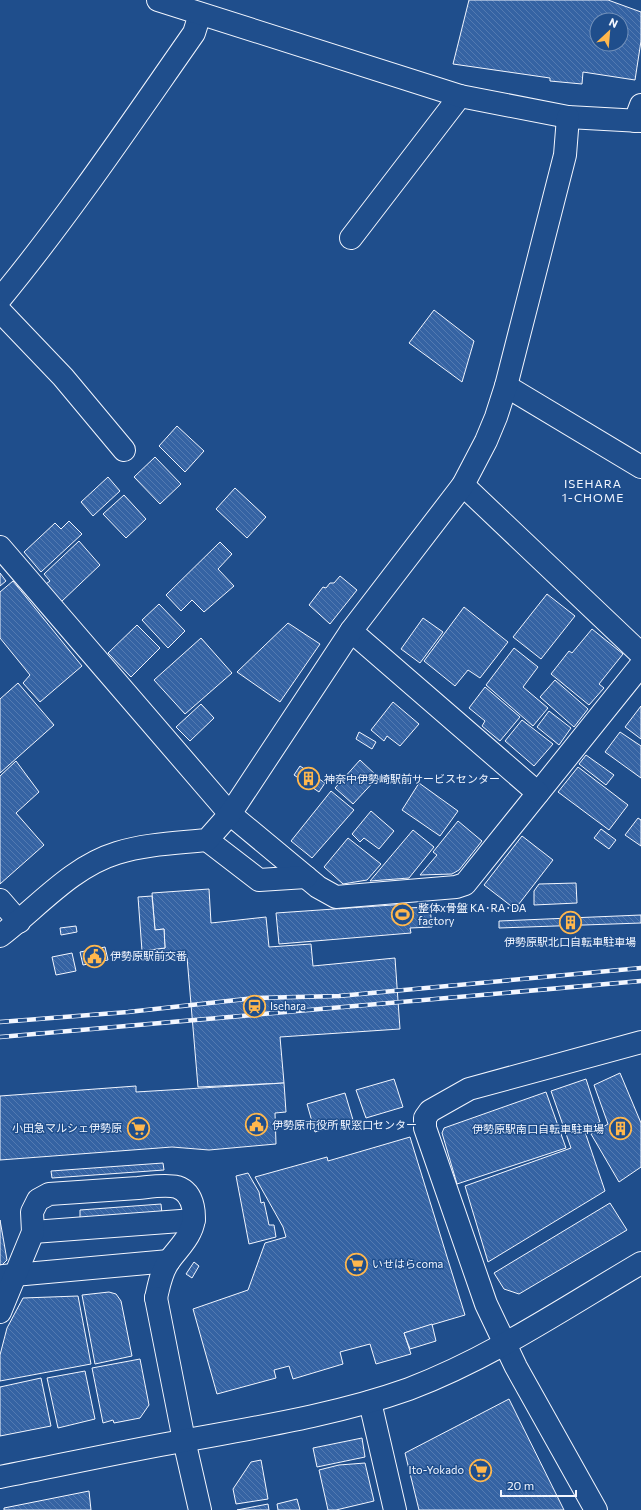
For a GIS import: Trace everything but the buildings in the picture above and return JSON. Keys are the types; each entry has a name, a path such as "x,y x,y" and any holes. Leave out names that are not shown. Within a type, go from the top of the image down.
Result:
{"street":[{"path":"158,0 460,96 568,118 639,116"},
{"path":"0,299 41,250 105,161 194,33 200,14"},
{"path":"351,238 460,96"},
{"path":"0,936 19,922 69,879 90,865 110,856 134,849 208,840 230,814 351,631 463,485 486,442 506,386 565,155 568,118"},
{"path":"0,311 63,377 124,450"},
{"path":"506,386 641,467"},
{"path":"463,485 641,654"},
{"path":"0,547 230,814 318,887 336,897 456,887 465,884 641,665"},
{"path":"351,631 538,793"},
{"path":"208,840 259,880 306,877"},
{"path":"0,900 19,922"},
{"path":"596,1510 504,1344 476,1277 425,1128 425,1118 430,1111 469,1089 641,1042"},
{"path":"0,1312 8,1276 33,1232 32,1212 38,1200 50,1194 155,1187 177,1187 189,1197 193,1204 194,1220 190,1232 169,1261 160,1280 156,1298"},
{"path":"33,1232 194,1220"},
{"path":"8,1276 169,1261"},
{"path":"0,1477 184,1440 224,1434 370,1402 435,1378 504,1344 641,1263"},
{"path":"131,1265 150,1286 156,1298 184,1440 200,1510"},
{"path":"370,1402 395,1510"}],"railway":[{"path":"0,1022 128,1012 255,998 339,996 641,968"},
{"path":"0,1037 641,981"}],"place":[{"name":"神奈中伊勢崎駅前サービスセンター","path":"309,779"},
{"name":"整体x骨盤 KA･RA･DA factory","path":"403,914"},
{"name":"伊勢原駅北口自転車駐車場","path":"570,922"},
{"name":"伊勢原駅前交番","path":"94,956"},
{"name":"Isehara","path":"255,1006"},
{"name":"伊勢原市役所 駅窓口センター","path":"257,1125"},
{"name":"小田急マルシェ伊勢原","path":"138,1128"},
{"name":"伊勢原駅南口自転車駐車場","path":"620,1129"},
{"name":"いせはらcoma","path":"356,1264"},
{"name":"Ito-Yokado","path":"480,1470"}],"district":[{"name":"ISEHARA 1-CHOME","path":"593,491"}]}
